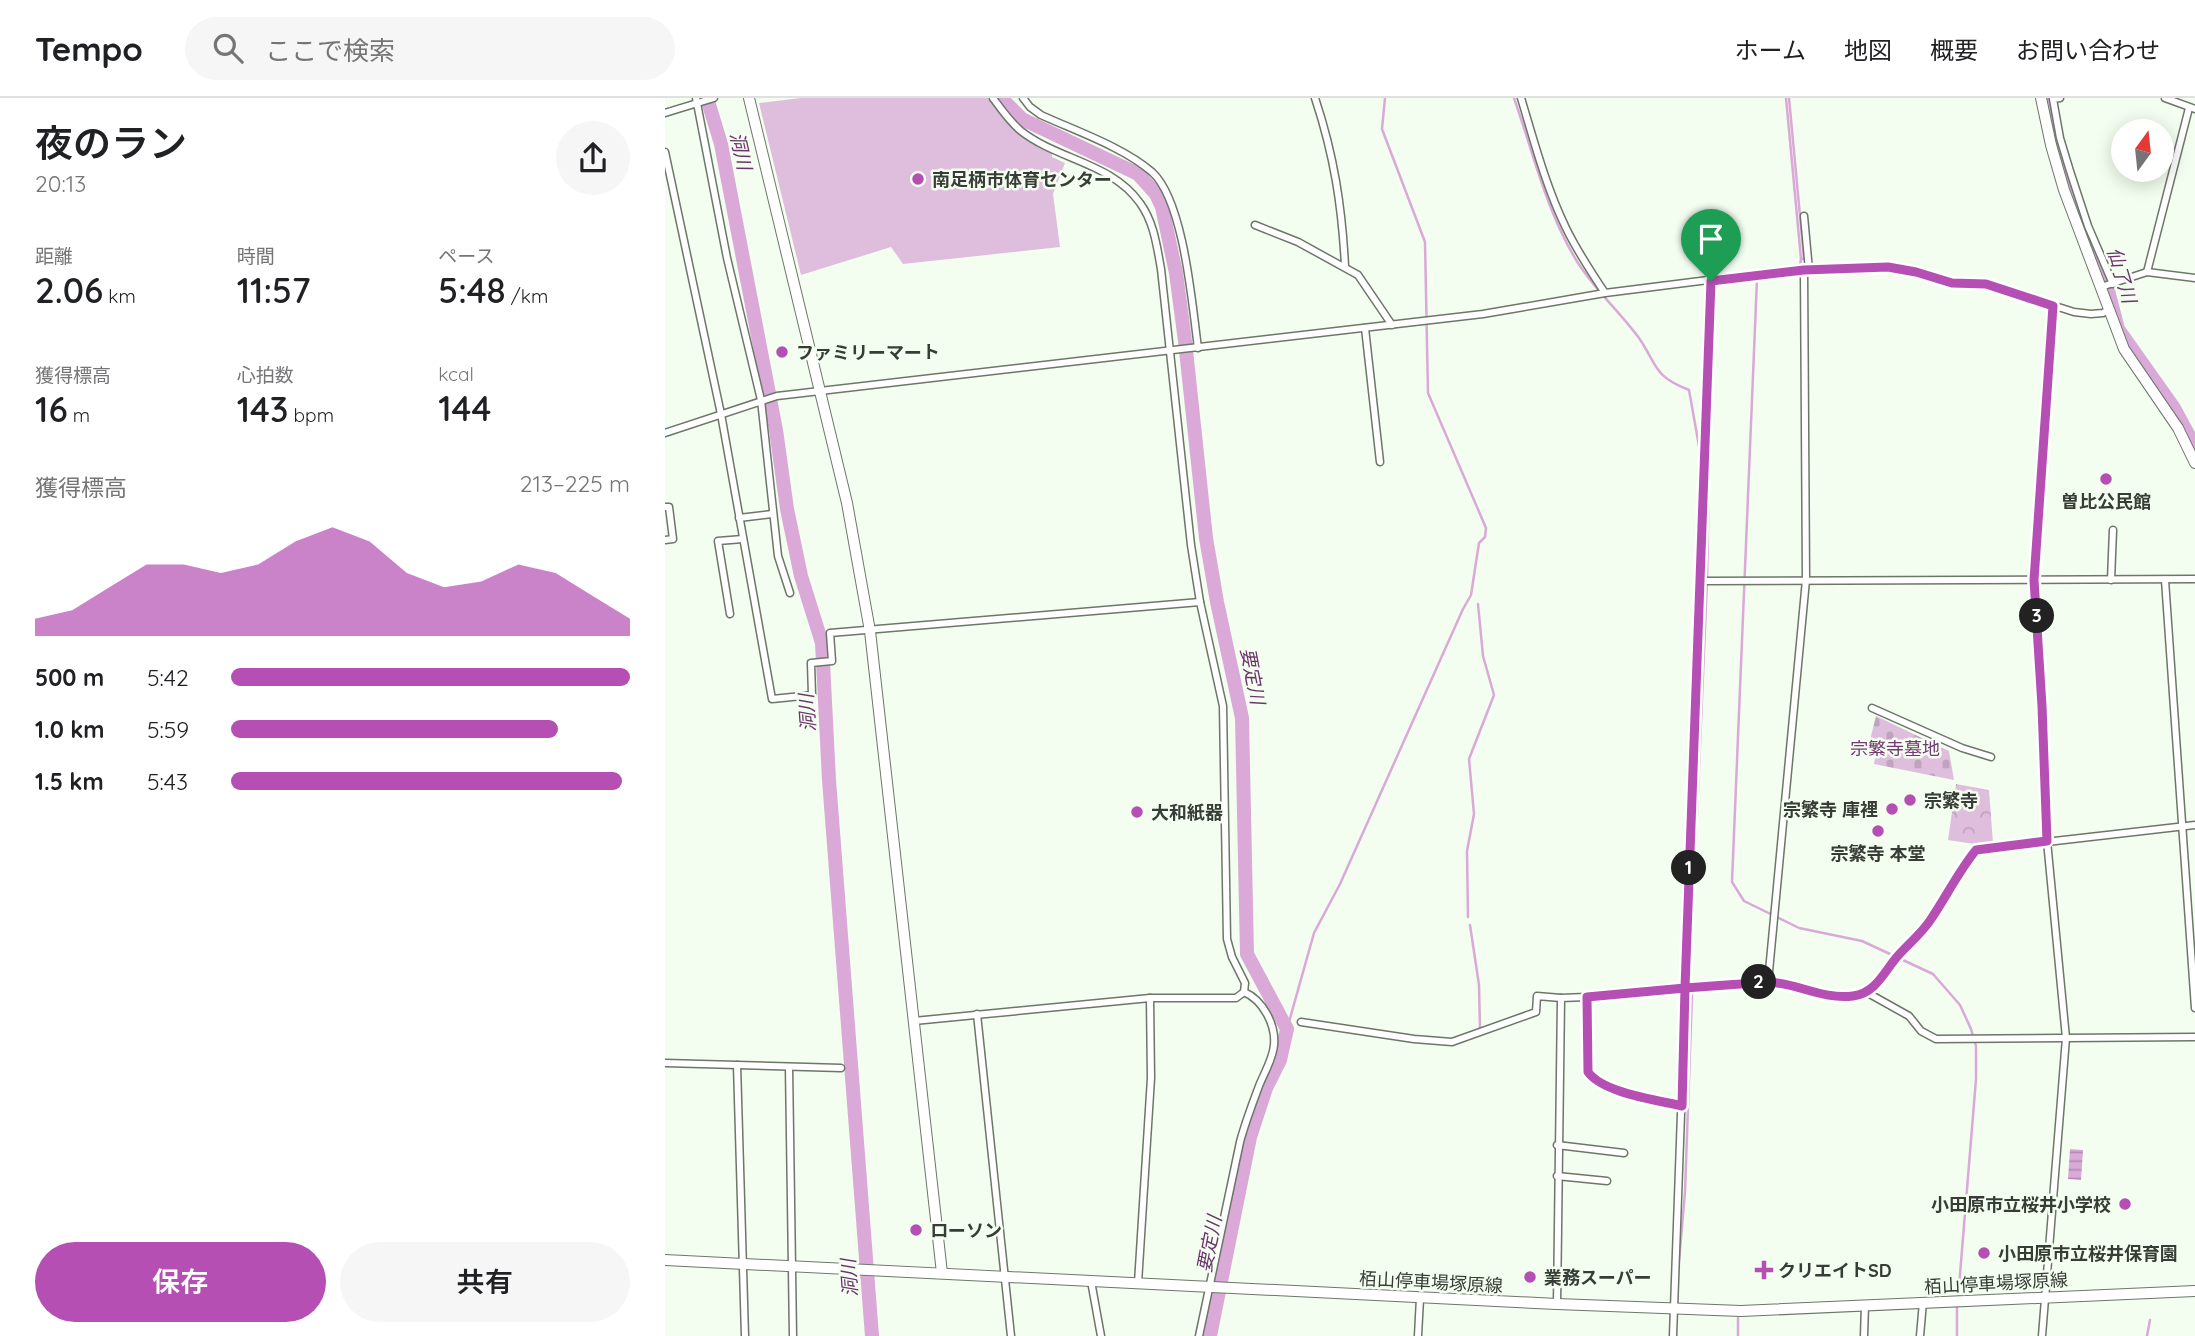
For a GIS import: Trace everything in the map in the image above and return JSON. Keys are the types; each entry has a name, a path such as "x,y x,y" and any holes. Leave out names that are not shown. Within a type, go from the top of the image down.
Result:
{"main road":[{"path":"749,98 847,503 870,631 942,1273"},
{"path":"2041,98 2064,190 2125,349 2178,428 2194,458"},
{"name":"栢山停車場塚原線","path":"665,1260 1674,1310 1741,1311 2195,1291"}],"street":[{"path":"665,113 714,98"},
{"path":"914,1021 1150,998 1236,998 1244,992 1245,983 1232,957 1227,939 1223,706 1200,602 1191,545 1174,351 1152,225 1141,203 1117,178 1021,131 993,98"},
{"path":"1023,98 1041,115 1141,164 1165,187 1171,201 1187,270 1196,348"},
{"path":"1315,98 1329,139 1338,187 1345,267"},
{"path":"1521,98 1544,172 1565,226 1602,295"},
{"path":"2060,98 2053,99 2060,138 2088,226 2113,284"},
{"path":"2147,272 2192,109 2165,98"},
{"path":"699,101 727,258 762,400 778,556 790,593"},
{"path":"665,152 721,414 772,699 812,695 811,663 832,661 830,633 1200,602"},
{"path":"1768,982 1806,580 1804,216"},
{"path":"1255,225 1298,243 1358,275 1392,325"},
{"path":"665,433 777,396 1421,322 1792,271 1888,267 1952,283 1986,284 2053,306 2091,314 2110,310"},
{"path":"2101,287 2147,272 2195,278"},
{"path":"1673,1336 1688,987 1711,281"},
{"path":"2042,1336 2066,1038 2047,841 2034,580 2053,306"},
{"path":"1366,328 1380,462"},
{"path":"665,507 669,507 673,539 665,540"},
{"path":"739,518 772,514"},
{"path":"2111,580 2113,530"},
{"path":"730,614 718,541 743,539"},
{"path":"1701,581 2195,579"},
{"path":"2165,580 2195,1007"},
{"path":"1872,708 1962,748 1991,757"},
{"path":"1301,1022 1452,1042 1535,1012 1537,996 1587,997 1768,982 1780,982 1797,989 1839,997 1866,992 1874,987 1895,959 1927,925 1976,850 2195,825"},
{"path":"2176,879 2185,879"},
{"path":"2186,899 2195,897"},
{"path":"1199,1336 1240,1142 1274,1048 1270,1020 1255,997 1244,992"},
{"path":"1866,992 1909,1016 1921,1031 1935,1040 2195,1037"},
{"path":"1587,997 1588,1072 1593,1079 1629,1093 1682,1106"},
{"path":"1138,1283 1151,1078 1150,998"},
{"path":"1557,1304 1561,998"},
{"path":"977,1014 1011,1336"},
{"path":"665,1063 841,1068"},
{"path":"737,1065 745,1336"},
{"path":"789,1067 793,1336"},
{"path":"1557,1145 1624,1153"},
{"path":"1557,1176 1607,1181"},
{"path":"1091,1281 1101,1336"},
{"path":"1419,1336 1420,1298"},
{"path":"1920,1336 1923,1302"},
{"path":"1864,1336 1865,1305"}],"green space":[{"name":"南足柄市体育センター","path":"801,98 989,98 1015,131 1031,143 1052,151 1052,157 1065,163 1053,194 1060,247 903,264 891,247 801,275 759,103"},
{"name":"宗繁寺墓地","path":"1876,716 1949,751 1954,780 1874,764 1875,757 1870,740"},
{"path":"1956,784 1989,790 1993,843 1981,845 1948,840"}],"shaded area":[{"path":"2070,1149 2083,1150 2081,1180 2068,1179"}],"waterway":[{"name":"洞川","path":"707,98 721,144 801,576 822,643 829,780 872,1336"},
{"name":"要定川","path":"1001,98 1022,119 1138,174 1156,194 1162,207 1176,273 1206,538 1242,718 1247,954 1287,1029 1280,1060 1266,1088 1250,1137 1210,1336"},
{"path":"1287,1029 1314,933 1340,884 1471,595 1479,543 1485,537 1486,528 1428,393 1425,242 1382,129 1385,98"},
{"path":"1514,98 1549,203 1578,263 1639,338 1662,375 1689,390 1702,463"},
{"path":"1786,98 1801,259 1799,274 1757,279 1732,882 1744,901 1799,928 1862,941 1933,974 1960,1005 1976,1046 1976,1079 1958,1299"},
{"path":"1789,98 1804,259 1801,259"},
{"name":"仙了川","path":"2047,98 2056,146 2104,275 2118,329 2174,408 2195,447"},
{"path":"1679,1261 1685,1192 1692,994 1690,979 1707,581 1707,468"},
{"path":"1468,917 1467,851 1474,814 1469,759 1494,695 1483,656 1478,604"},
{"path":"1470,925 1479,985 1480,1030"},
{"path":"1957,1306 1957,1336"},
{"path":"1738,1318 1738,1336"},
{"path":"2147,1336 2150,1320"}],"place":[{"name":"南足柄市体育センター","path":"918,179"},
{"name":"ファミリーマート","path":"782,352"},
{"name":"曽比公民館","path":"2106,479"},
{"name":"宗繁寺","path":"1910,800"},
{"name":"宗繁寺 庫裡","path":"1892,809"},
{"name":"大和紙器","path":"1137,812"},
{"name":"宗繁寺 本堂","path":"1878,831"},
{"name":"小田原市立桜井小学校","path":"2125,1204"},
{"name":"ローソン","path":"916,1230"},
{"name":"小田原市立桜井保育園","path":"1984,1253"},
{"name":"クリエイトSD","path":"1764,1270"},
{"name":"業務スーパー","path":"1530,1277"}],"route":[{"path":"1888,267 1933,276 1952,283 1986,284 2053,306 2034,580 2047,841 1976,850 1927,925 1895,959 1874,987 1863,994 1839,997 1797,989 1780,982 1687,986 1682,1106 1629,1093 1593,1079 1588,1072 1587,997 1685,988 1711,281 1804,270 1888,267"}]}
